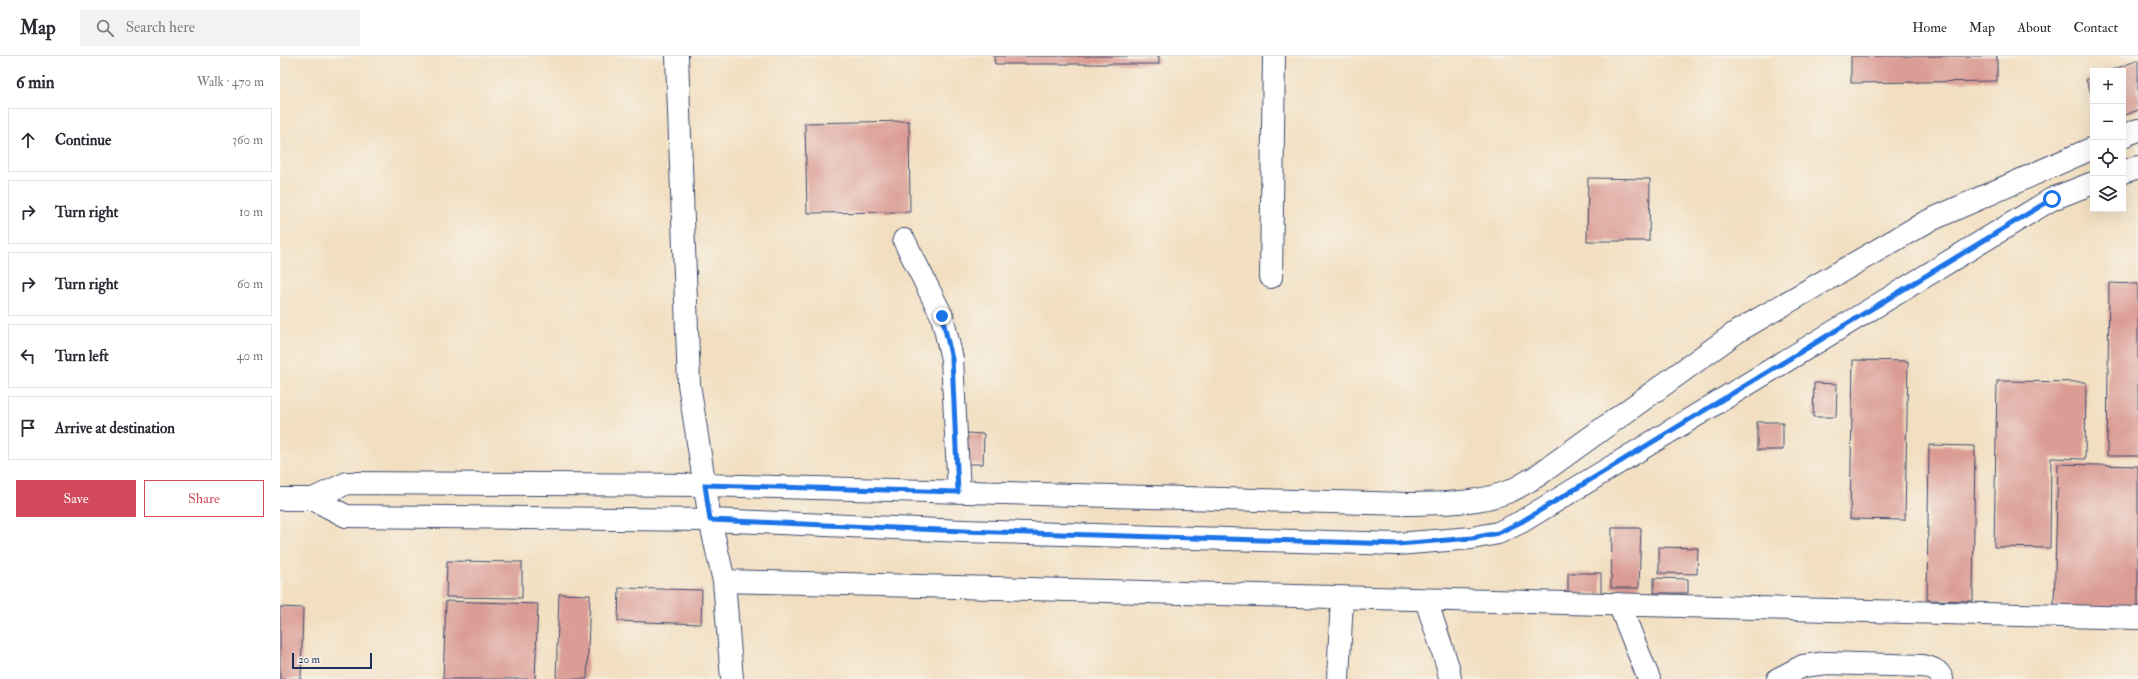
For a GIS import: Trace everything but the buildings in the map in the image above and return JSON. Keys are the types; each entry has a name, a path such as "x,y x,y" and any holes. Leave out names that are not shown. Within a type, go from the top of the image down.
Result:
{"street":[{"path":"677,56 690,384 710,520 724,581 732,679"},
{"path":"1271,277 1274,56"},
{"path":"2126,135 2138,130"},
{"path":"280,499 313,499 347,483 705,485 1408,504 1455,503 1487,498 1510,491 1537,476 1738,331 1926,222 2090,149"},
{"path":"2126,171 2138,166"},
{"path":"313,499 346,516 710,520 963,531 1398,544 1472,538 1498,533 1521,522 2052,199 2090,184"},
{"path":"904,240 942,316 949,338 952,359 958,492"},
{"path":"724,581 2138,618"},
{"path":"1338,679 1342,598"},
{"path":"1426,600 1448,667 1450,679"},
{"path":"1620,604 1649,679"},
{"path":"1778,679 1803,666 1827,663 1923,666 1932,668 1940,674 1942,679"}],"route":[{"path":"942,316 949,338 952,359 958,492 705,485 710,520 963,531 1398,544 1472,538 1498,533 1521,522 2052,199"}]}
